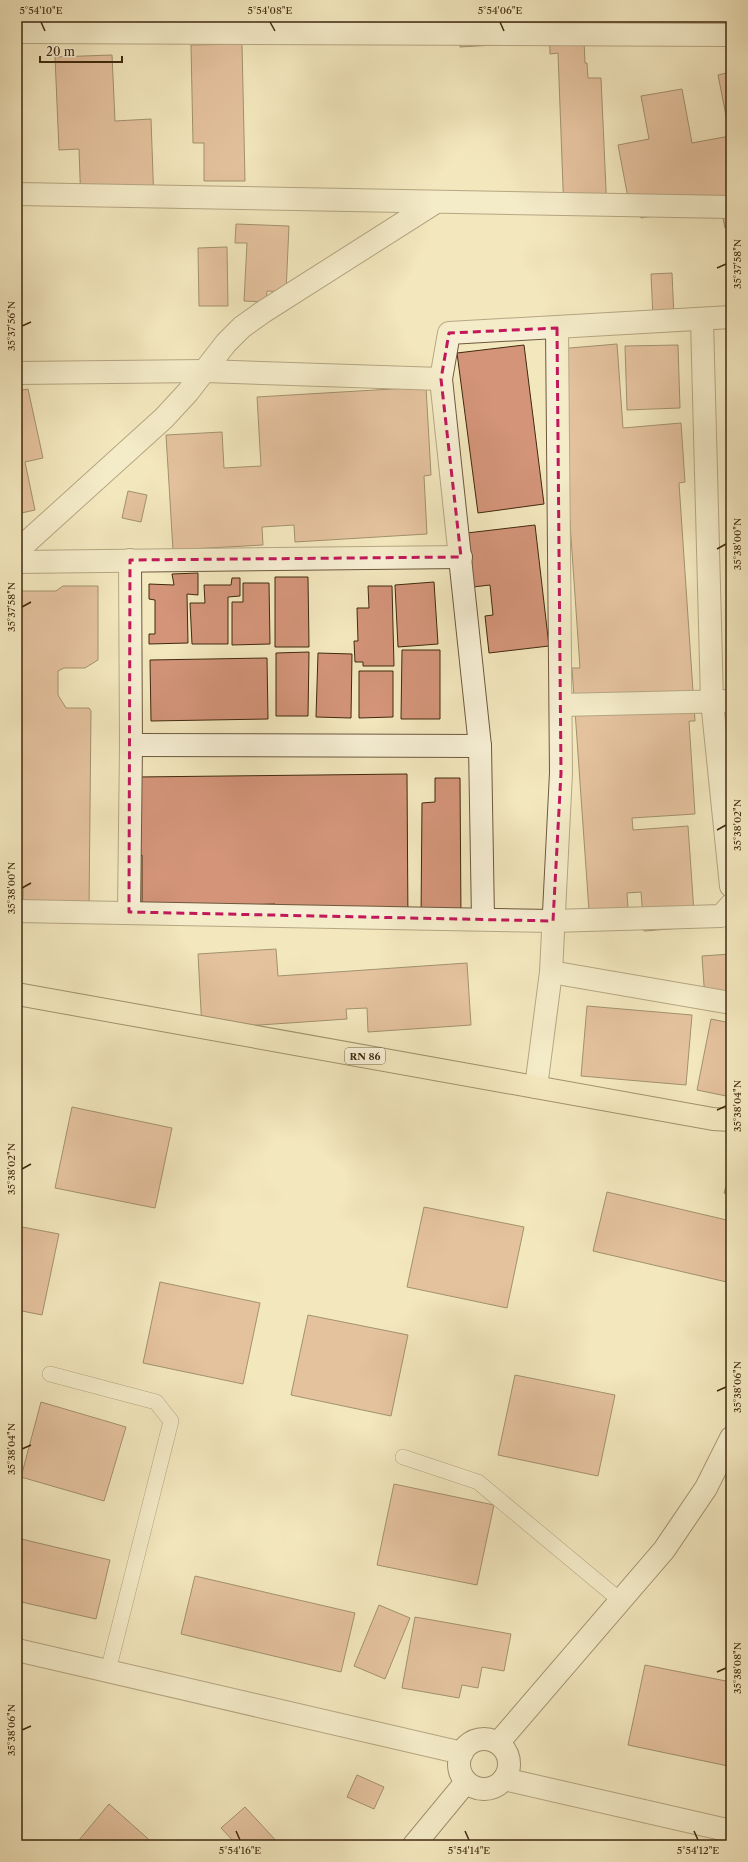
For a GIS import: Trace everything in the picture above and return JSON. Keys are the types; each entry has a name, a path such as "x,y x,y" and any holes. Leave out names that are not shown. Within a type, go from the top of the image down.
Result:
{"main road":[{"name":"RN 86","path":"17,994 536,1087 725,1123"}],"street":[{"path":"22,17 22,32 731,35"},
{"path":"17,194 731,207"},
{"path":"17,550 164,418 205,371 226,343 252,319 436,202"},
{"path":"483,919 480,746 441,379 449,333 702,320 731,317"},
{"path":"702,320 731,886"},
{"path":"536,1087 551,972 561,773 557,328"},
{"path":"17,373 205,371 441,379"},
{"path":"17,562 461,557"},
{"path":"129,912 131,745 130,560"},
{"path":"561,705 721,701"},
{"path":"131,745 480,746"},
{"path":"17,911 553,921 721,916 731,905"},
{"path":"551,972 731,1003"},
{"path":"498,1743 664,1550 706,1488 731,1438"},
{"path":"17,1650 462,1754"},
{"path":"482,1739 498,1743 507,1754 509,1762 504,1779 490,1788 482,1789 473,1787 466,1782 460,1770 462,1754 466,1747 482,1739"},
{"path":"504,1779 731,1831"},
{"path":"414,1845 466,1782"}],"lane":[{"path":"50,1374 156,1402 171,1421 108,1671"},
{"path":"403,1458 478,1482 621,1601"}],"highlighted area":[{"path":"557,328 561,773 553,921 129,912 130,560 461,557 441,379 449,333"}],"building":[{"path":"40,17 94,17 94,20 40,21"},
{"path":"459,17 511,17 512,44 460,47"},
{"path":"549,17 583,17 585,63 587,63 588,78 601,78 607,212 564,214 558,53 550,54"},
{"path":"242,44 245,181 204,181 204,143 193,143 191,45"},
{"path":"112,55 115,121 151,119 154,203 81,206 79,149 59,150 55,57"},
{"path":"731,72 731,227 725,228 720,204 641,218 638,201 629,203 618,145 649,139 641,96 682,89 692,143 730,136 718,75"},
{"path":"236,224 289,226 286,292 267,291 266,302 244,301 247,243 235,243"},
{"path":"227,247 228,306 199,306 198,248"},
{"path":"672,273 674,317 653,318 651,274"},
{"path":"617,344 623,428 681,423 685,482 679,483 695,721 689,721 695,814 632,818 633,830 688,826 695,927 644,931 641,892 627,893 628,908 589,911 572,668 580,668 558,349"},
{"path":"524,345 544,504 478,513 457,353"},
{"path":"678,345 680,408 627,410 625,346"},
{"path":"426,387 431,475 424,476 427,534 295,542 294,525 262,527 263,545 173,550 166,435 222,432 224,468 261,466 257,397"},
{"path":"28,389 43,458 25,462 35,510 17,514 17,391"},
{"path":"128,491 147,495 141,522 122,518"},
{"path":"535,525 549,646 489,653 485,616 493,615 490,585 473,587 467,533"},
{"path":"198,573 198,595 187,594 188,643 149,644 149,634 155,634 155,600 149,599 149,584 174,585 172,574"},
{"path":"275,577 308,577 309,647 275,647"},
{"path":"232,578 240,578 240,596 228,597 228,644 192,644 190,603 205,603 204,585 231,585"},
{"path":"434,582 438,644 398,647 395,585"},
{"path":"243,583 269,583 270,644 232,645 232,602 243,602"},
{"path":"63,586 98,586 98,660 85,668 64,668 58,671 58,695 66,708 89,708 91,711 89,910 23,909 23,888 17,879 17,591 56,591"},
{"path":"368,586 392,586 394,666 363,666 363,662 355,662 354,641 358,641 357,608 369,608"},
{"path":"402,650 440,650 440,719 401,719"},
{"path":"309,652 308,716 276,716 276,653"},
{"path":"318,653 352,654 351,718 316,717"},
{"path":"267,658 268,719 151,721 150,660"},
{"path":"359,671 393,671 393,717 359,718"},
{"path":"407,774 408,926 275,925 275,904 142,908 142,855 136,856 136,777"},
{"path":"435,778 460,778 461,919 421,920 422,803 435,802"},
{"path":"276,949 278,976 467,963 471,1025 368,1032 367,1008 346,1009 347,1019 202,1029 198,954"},
{"path":"731,954 731,998 705,1000 702,956"},
{"path":"587,1006 692,1015 686,1085 581,1076"},
{"path":"711,1019 731,1023 731,1097 697,1090"},
{"path":"72,1107 172,1128 155,1208 55,1188"},
{"path":"731,1169 731,1195 724,1193"},
{"path":"607,1192 731,1221 731,1283 593,1251"},
{"path":"424,1207 524,1227 507,1308 407,1287"},
{"path":"17,1226 59,1234 42,1315 17,1310"},
{"path":"160,1282 260,1303 243,1384 143,1363"},
{"path":"308,1315 408,1335 391,1416 291,1395"},
{"path":"515,1375 615,1395 598,1476 498,1455"},
{"path":"41,1402 126,1427 104,1501 21,1477"},
{"path":"394,1484 494,1505 477,1585 377,1565"},
{"path":"17,1538 110,1560 96,1619 17,1601"},
{"path":"195,1576 355,1613 341,1672 181,1634"},
{"path":"379,1605 410,1618 385,1679 354,1666"},
{"path":"415,1617 511,1634 504,1671 482,1667 478,1688 462,1685 459,1698 402,1688"},
{"path":"645,1665 731,1682 731,1750 728,1766 628,1745"},
{"path":"357,1775 384,1787 374,1809 347,1797"},
{"path":"109,1804 155,1845 75,1845"},
{"path":"245,1807 280,1845 235,1845 236,1844 221,1828"}]}
